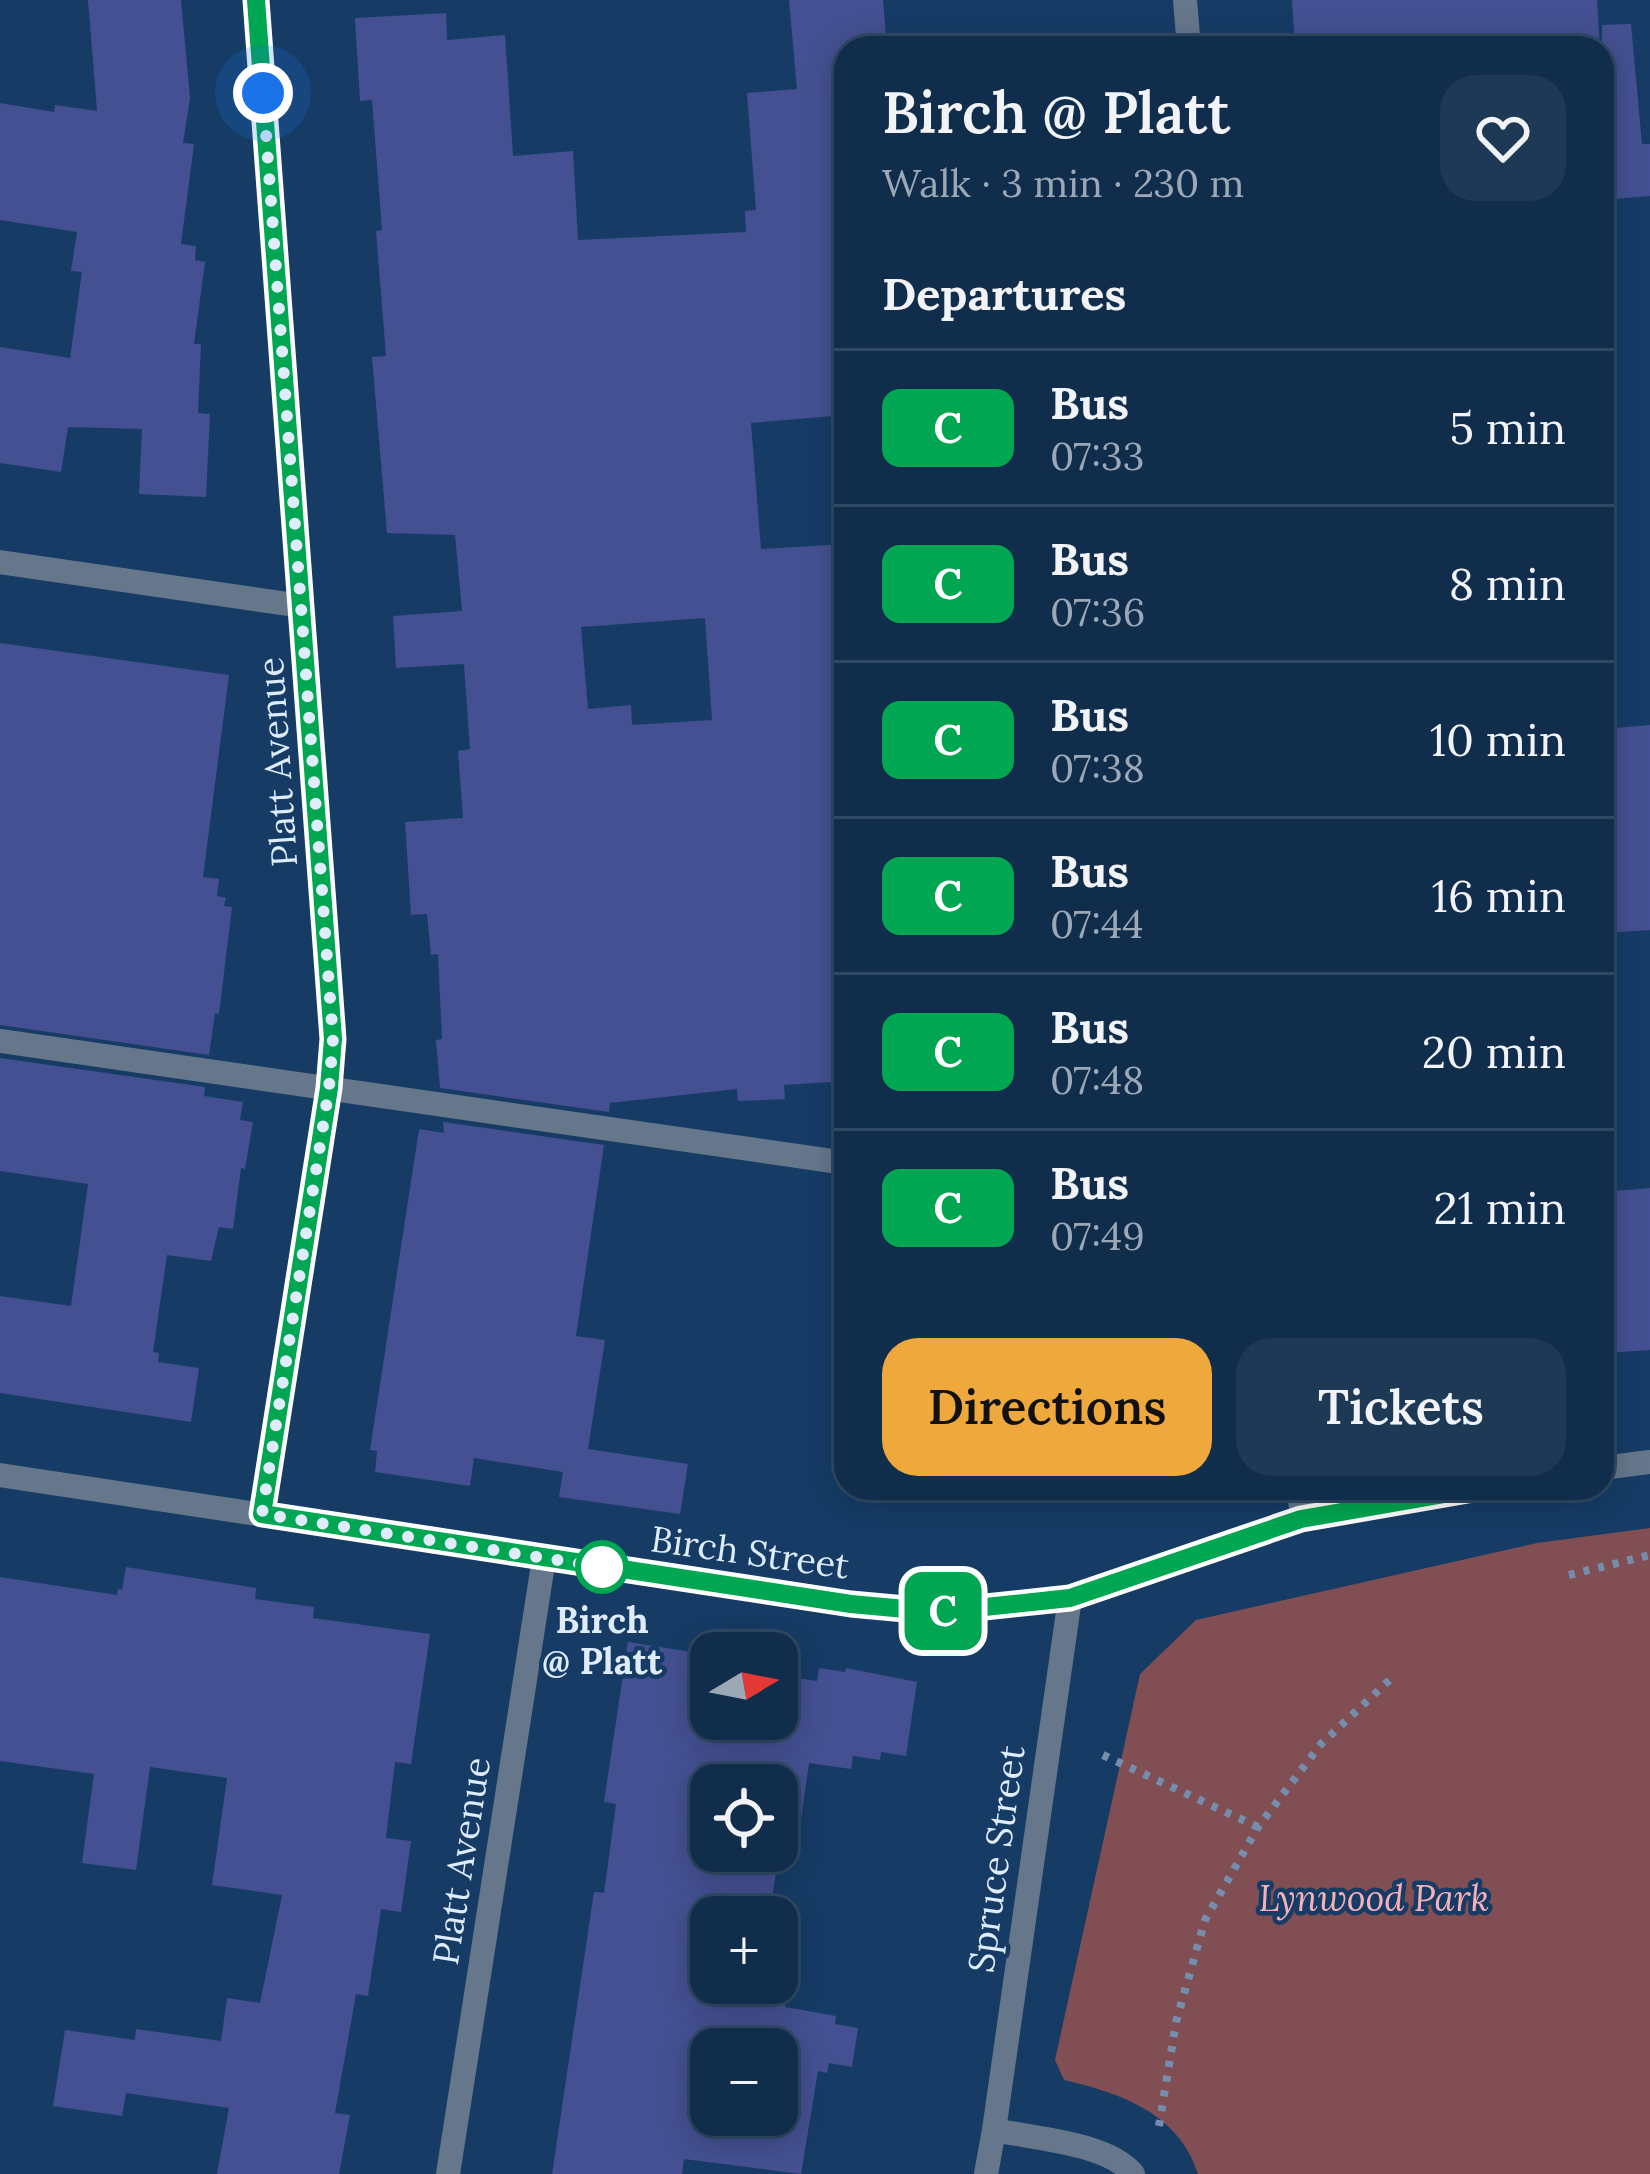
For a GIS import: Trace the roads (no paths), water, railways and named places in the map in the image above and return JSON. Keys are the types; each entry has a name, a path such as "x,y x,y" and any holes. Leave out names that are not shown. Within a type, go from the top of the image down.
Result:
{"street":[{"name":"Platt Avenue","path":"256,0 331,982 329,1088 262,1514"},
{"path":"1185,0 1188,36"},
{"path":"0,562 302,606"},
{"path":"0,1041 834,1160"},
{"path":"1614,1466 1650,1462"},
{"name":"Birch Street","path":"0,1475 851,1604 938,1612 1070,1598 1301,1519 1410,1500"},
{"path":"1300,1500 1301,1519"},
{"name":"Platt Avenue","path":"448,2174 544,1558"},
{"name":"Spruce Street","path":"986,2174 1070,1598"},
{"path":"994,2130 1092,2150 1124,2162 1133,2174"}],"place":[{"name":"Birch @ Platt","path":"602,1567"}],"park label":[{"name":"Lynwood Park","path":"1374,1898"}]}
